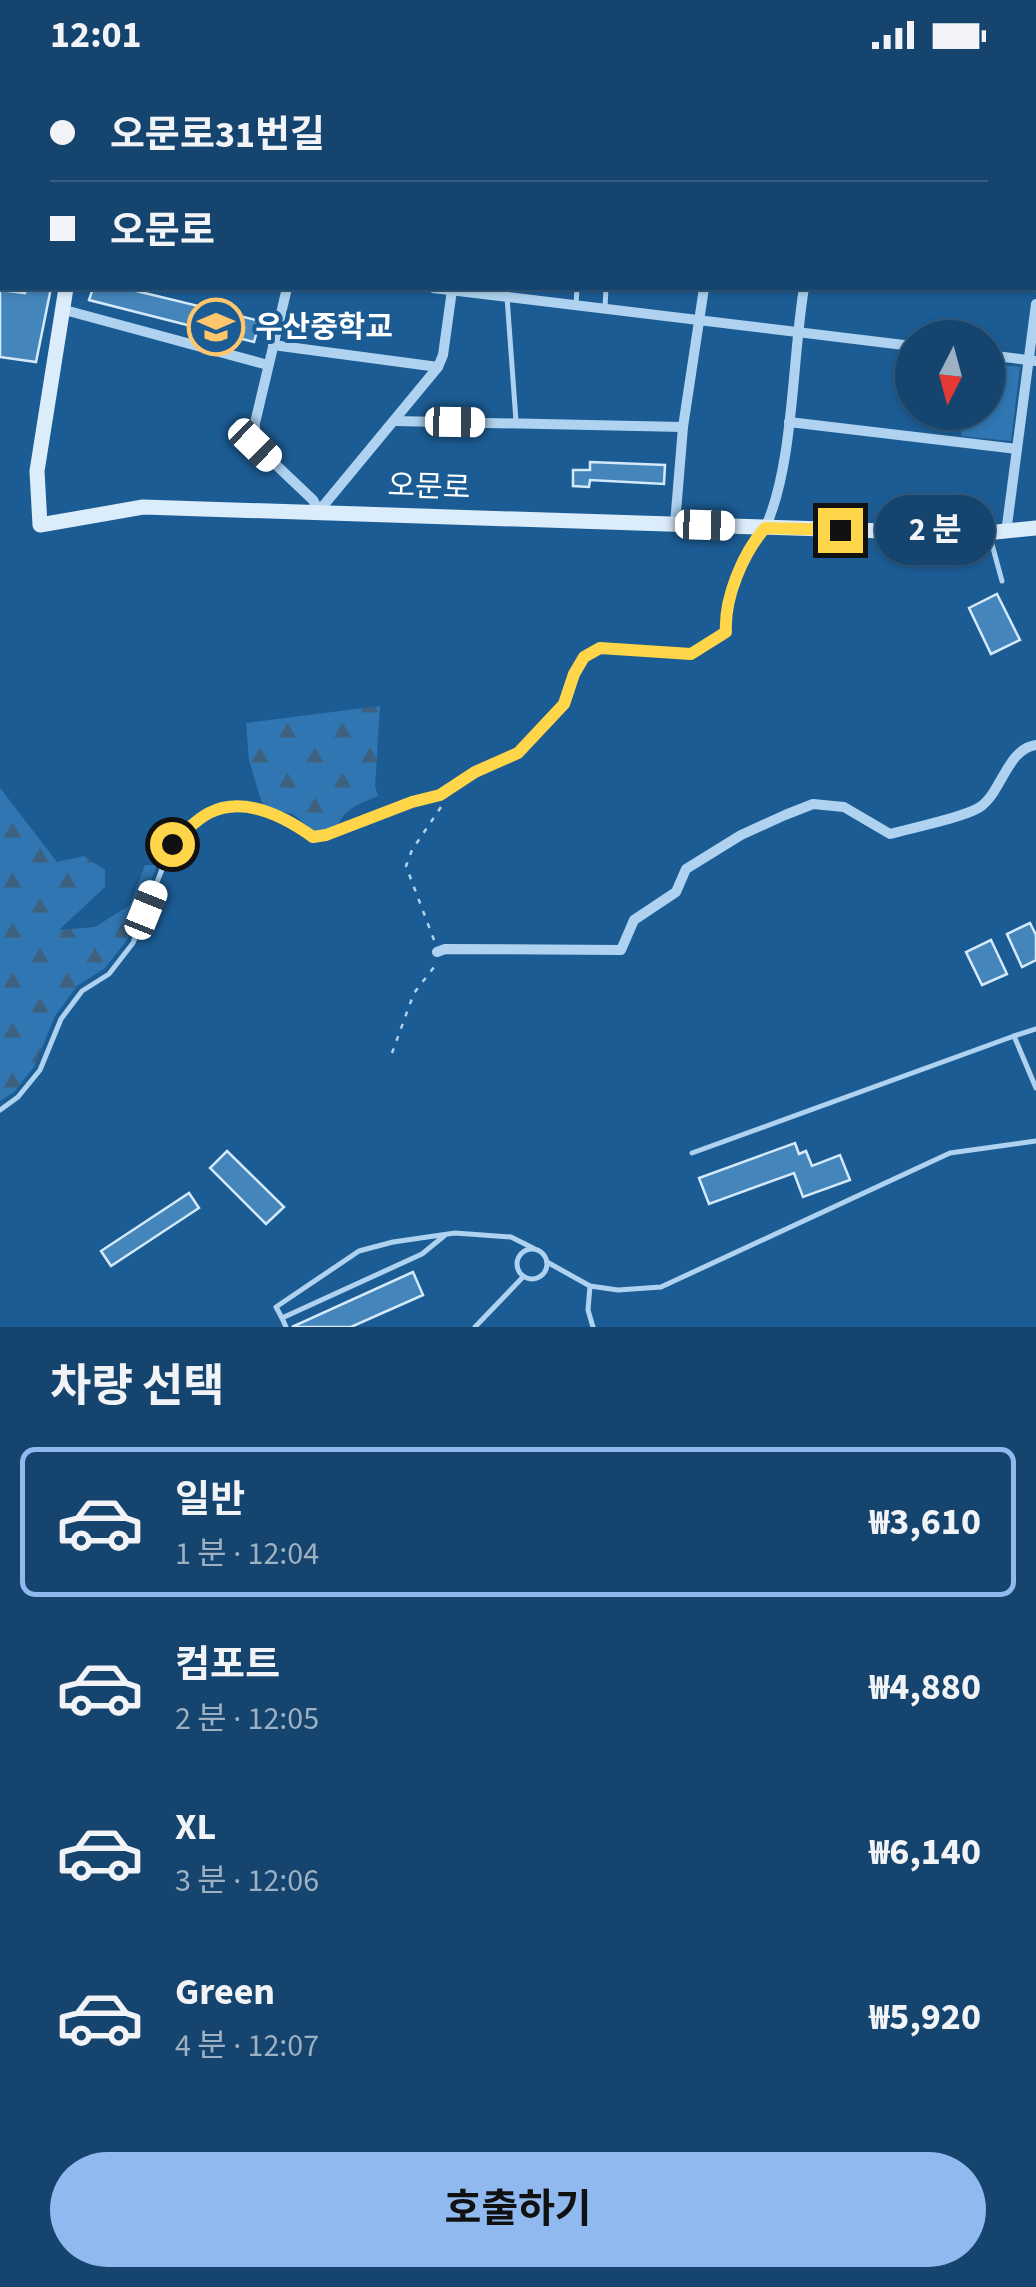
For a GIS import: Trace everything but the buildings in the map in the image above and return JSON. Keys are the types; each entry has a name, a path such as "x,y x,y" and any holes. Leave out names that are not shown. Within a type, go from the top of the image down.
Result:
{"street":[{"path":"66,290 61,309 268,365"},
{"path":"287,290 255,423 255,445 313,500 319,511 438,367 454,290"},
{"path":"461,290 895,344"},
{"path":"674,524 683,427 704,290"},
{"path":"765,528 774,510 789,422 804,290"},
{"path":"998,534 1032,361 1036,304"},
{"name":"오문로","path":"61,309 37,471 40,525 143,506 998,534 1036,528"},
{"path":"273,345 438,367"},
{"path":"1005,357 1032,361"},
{"path":"395,421 683,427"},
{"path":"789,422 1017,449"},
{"path":"437,952 621,950 634,920 676,892 686,869 741,835 813,804 844,808 890,834 979,808 1014,760 1029,746 1036,745"}],"lane":[{"path":"576,305 577,290"},
{"path":"604,308 606,290"},
{"path":"508,297 516,424"},
{"path":"0,1110 18,1097 40,1070 61,1019 82,990 109,974 133,944 172,844 208,813 232,807 276,814 313,837 440,795 475,772 518,753 564,704 584,657 600,648 691,654 726,632 725,614 750,544 765,528"},
{"path":"998,534 1002,581"},
{"path":"692,1153 1036,1028"},
{"path":"1014,1036 1036,1088"},
{"path":"286,1327 276,1307 358,1251 446,1234 512,1237 542,1252 547,1262 590,1286 618,1290 662,1287 950,1153 1036,1141"},
{"path":"282,1318 422,1254 446,1234"},
{"path":"533,1248 517,1259 517,1269 523,1276 532,1280 542,1276 547,1262"},
{"path":"475,1327 523,1276"},
{"path":"590,1286 588,1310 593,1327"}],"path":[{"path":"392,1053 414,993 438,962 406,866 412,850 459,782"}],"green space":[{"path":"1005,366 1020,367 1011,441 961,436 962,430 1005,430"},
{"path":"380,706 375,786 378,796 349,810 338,826 317,833 293,814 263,807 249,760 246,723"},
{"path":"0,788 57,862 84,856 105,870 105,887 59,930 95,927 130,905 145,865 157,865 127,940 105,968 77,986 55,1016 34,1067 14,1092 0,1101"}],"place":[{"name":"우산중학교","path":"216,327"}],"route":[{"path":"172,844 208,813 232,807 276,814 313,837 440,795 475,772 518,753 564,704 584,657 600,648 691,654 726,632 725,614 750,544 765,528 840,530"}]}
